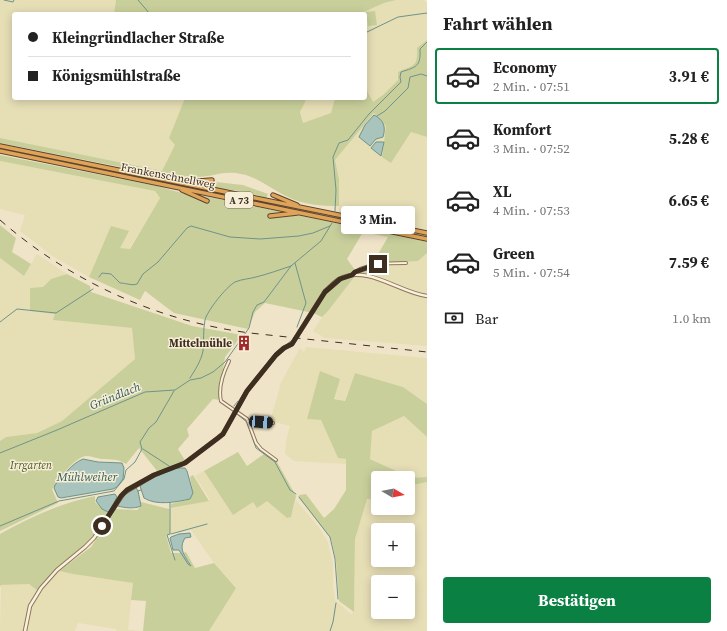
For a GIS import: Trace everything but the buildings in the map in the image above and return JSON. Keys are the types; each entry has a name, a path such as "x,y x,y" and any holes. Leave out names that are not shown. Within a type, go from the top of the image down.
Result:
{"highway":[{"name":"Frankenschnellweg","path":"0,146 427,233"},
{"name":"Frankenschnellweg","path":"0,151 427,238"},
{"path":"177,182 212,180"},
{"path":"174,186 208,201"},
{"path":"274,195 307,209"},
{"path":"270,216 304,213"}],"street":[{"path":"352,275 355,272 370,266 387,263 406,263"},
{"path":"25,631 30,606 41,588 57,570 94,538 124,493 154,475 185,463 223,434 247,391 276,355 284,348 292,344 325,292 340,279 352,275 373,277 404,290 427,296"},
{"path":"229,361 223,374 220,398 224,403 236,410 249,421 258,446 261,450 276,460"},
{"path":"249,421 273,423"}],"shaded area":[{"path":"0,0 116,0 114,12 12,12 12,100 184,100 169,138 176,144 162,172 0,138"},
{"path":"396,0 423,0 427,3 427,40 417,48 418,59 415,65 398,72 398,80 383,95 372,103 367,92 367,12 364,12 384,3"},
{"path":"306,100 334,100 331,113 303,123 300,112"},
{"path":"374,113 386,126 383,142 391,163 411,132 427,137 427,230 339,213 339,179 335,160"},
{"path":"0,161 155,191 160,198 129,249 120,248 111,226 89,277 54,257 20,231 25,215 0,209"},
{"path":"427,253 427,346 325,338 313,331 322,317 355,276 370,268 385,263 418,261"},
{"path":"37,254 67,274 51,279 43,287 49,313 56,314 54,320 132,328 135,359 62,421 37,433 6,437 0,441 0,258 24,276"},
{"path":"306,347 427,358 427,404 403,387 355,373 344,401 334,398 340,379 307,419 321,420 338,458 346,459 346,464 294,461 285,454 286,441 290,426 270,421 280,387 279,386 300,348 304,352"},
{"path":"404,416 427,437 427,477 415,478 415,471 397,471 369,458 372,431"},
{"path":"204,471 233,515 253,501 267,500 287,518 291,516 296,500 320,529 328,542 333,564 333,587 335,600 351,614 354,611 355,539 367,498 371,498 371,515 415,515 415,485 427,482 427,631 209,631 236,587 214,563 191,530 170,534 169,509 210,500 195,476"},
{"path":"59,571 133,583 128,630 142,631 116,631 116,629 78,623 75,631 0,631 1,585 29,584 38,591"}],"green space":[{"path":"116,0 396,0 384,3 364,12 114,12"},
{"path":"375,11 377,25 368,26 366,12"},
{"path":"427,40 427,137 411,132 391,163 382,157 386,126 374,113 335,160 339,179 339,206 300,202 253,178 237,173 191,177 162,172 161,175 0,143 0,138 162,171 175,145 169,138 184,100 306,100 300,112 303,123 331,113 334,100 367,100 367,91 373,102 383,95 398,80 398,72 408,68 416,62 417,48"},
{"path":"0,155 157,186 189,195 199,195 427,242 427,253 418,261 385,263 370,268 367,273 355,276 322,317 313,313 265,303 255,312 248,329 174,313 145,291 140,300 89,277 111,226 129,231 120,248 130,249 160,198 155,191 0,161","holes":["363,232 388,237 370,268 355,270 347,259"]},
{"path":"216,182 243,185 268,194 266,199 248,192 216,188"},
{"path":"0,225 16,238 12,252 31,264 24,276 0,258"},
{"name":"Irrgarten","path":"67,274 90,286 91,292 192,326 242,335 225,357 220,388 220,400 213,399 187,429 189,436 178,449 186,462 157,471 139,448 126,464 114,460 86,456 71,465 52,489 58,503 0,531 0,441 6,437 37,433 62,421 135,359 132,328 53,320 55,314 30,311 30,288 43,287 51,279"},
{"path":"320,371 340,379 334,399 345,401 355,373 403,387 427,404 427,437 404,416 372,431 370,459 397,471 371,471 371,499 367,499 355,539 354,612 339,601 336,561 331,539 299,498 299,495 306,494 324,518 334,509 346,490 346,459 338,458 321,420 307,419"},
{"path":"238,452 247,466 264,454 277,462 296,496 291,517 287,518 267,501 257,508 253,502 233,515 204,471"},
{"path":"193,475 209,501 171,508 171,504 190,499 193,493 190,477"},
{"path":"427,477 427,482 415,485 415,478"},
{"path":"95,496 95,502 109,513 90,541 56,569 38,591 29,584 1,585 0,587 0,534 46,511 70,502"},
{"path":"141,502 169,509 170,534 166,535 171,553 181,553 188,564 191,565 183,553 186,552 195,568 214,563 236,588 209,631 143,631 146,601 131,600 133,583 59,571 91,547 107,523 114,509 137,510 141,506"}],"water":[{"path":"374,115 382,122 384,133 383,137 376,139 370,146 359,137 365,125"},
{"path":"376,142 384,142 381,156 371,148"},
{"name":"Mühlweiher","path":"83,459 98,462 122,463 124,468 123,479 117,487 113,489 61,498 58,497 54,488 55,485 71,467"},
{"path":"174,468 185,468 187,471 193,493 190,499 161,503 144,498 140,486 148,480"},
{"path":"135,486 138,491 141,506 130,508 118,506 117,505 125,493"},
{"path":"115,494 117,497 108,512 102,509 96,501 98,497"},
{"path":"190,533 191,537 185,538 182,549 191,566 179,550 173,550 170,538 179,534"}],"waterway":[{"path":"4,0 13,2 14,0"},
{"path":"138,0 148,12"},
{"path":"367,32 398,17 427,13"},
{"name":"Gründlach","path":"335,211 336,190 333,157 339,143 348,140 369,114 401,82 401,72 414,67 418,63 420,59 420,49 427,42"},
{"name":"Gründlach","path":"377,116 385,111 408,88 410,77 421,74 427,76"},
{"name":"Gründlach","path":"0,453 145,392 175,390 190,380 201,378 213,372 225,362 249,328 253,312 257,305 264,302 291,266 321,241 332,223"},
{"path":"99,277 102,273 111,274 120,283 133,285 137,284 143,274 158,262 187,228 191,226 230,237 260,239 299,236 313,233 330,226"},
{"path":"295,263 306,303 297,327"},
{"path":"190,378 202,355 206,316 222,294 235,282 265,275 291,266"},
{"path":"0,322 17,309 56,313 93,289"},
{"path":"250,386 274,354 291,341"},
{"path":"0,526 59,501 114,491 124,479 126,470 135,462 142,449 140,442 149,428 156,422 174,391"},
{"path":"240,399 245,391"},
{"path":"234,406 238,401"},
{"path":"237,414 248,423"},
{"path":"249,428 256,448 275,462 290,490 296,494"},
{"path":"143,449 169,466"},
{"path":"299,497 330,537 335,559 338,599"},
{"path":"170,503 170,534 167,535 175,560"},
{"path":"171,534 207,524"},
{"path":"330,631 336,603"}],"railway":[{"path":"0,220 27,242 56,262 85,279 116,295 148,308 182,319 250,333 427,352"}],"place":[{"name":"Mittelmühle","path":"244,343"}],"route":[{"path":"102,526 121,496 127,490 154,475 185,463 223,434 240,401 247,391 276,355 284,348 292,344 325,292 340,279 378,264"}]}
